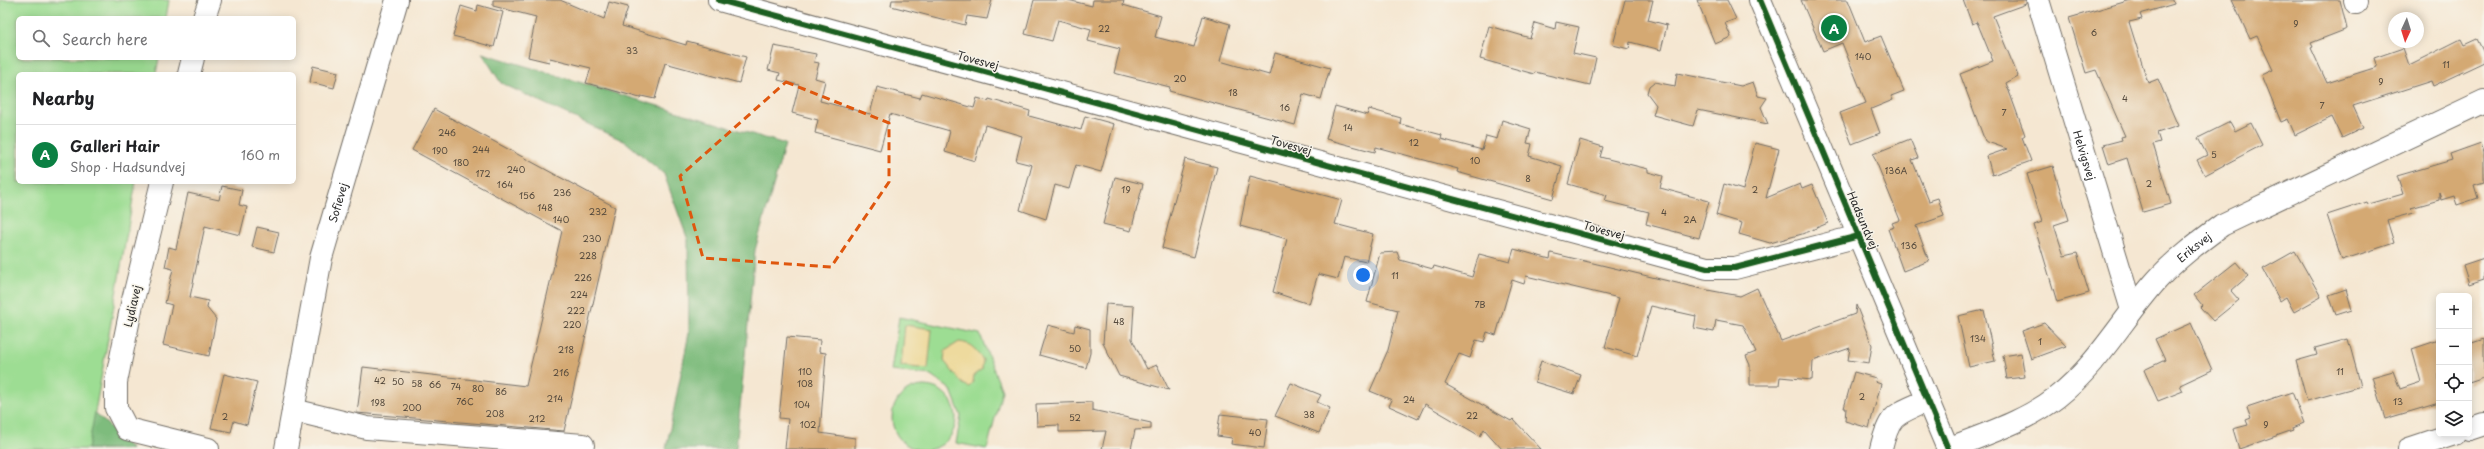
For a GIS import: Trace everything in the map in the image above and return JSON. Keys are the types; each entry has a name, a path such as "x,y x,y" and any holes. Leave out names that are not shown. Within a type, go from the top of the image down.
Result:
{"street":[{"path":"205,16 210,0"},
{"name":"Sofievej","path":"286,449 321,258 397,0"},
{"name":"Tovesvej","path":"719,0 1707,268 1735,268 1859,236"},
{"name":"Hadsundvej","path":"1760,0 1948,449"},
{"name":"Helvigsvej","path":"2038,0 2132,310"},
{"path":"190,72 192,60"},
{"name":"Eriksvej","path":"1948,449 2020,420 2057,397 2089,367 2132,310 2168,270 2189,250 2222,225 2484,101"},
{"name":"Lydiavej","path":"162,184 132,304 116,382 116,408 127,429 208,449"},
{"path":"1881,449 1886,426 1894,416 1928,400"},
{"path":"293,410 367,428 583,445"},
{"path":"2472,428 2484,424"},
{"path":"2409,449 2445,437"}],"highlighted area":[{"path":"786,82 889,123 889,182 831,267 703,258 680,176"}],"green space":[{"path":"0,0 169,0 166,16 16,16 16,60 159,60 156,72 16,72 16,184 136,184 95,412 131,449 0,449"},
{"path":"482,53 785,144 755,250 736,449 666,449 689,333 688,240 664,174 626,142 501,83"},
{"path":"899,317 980,334 1002,391 987,449 956,443 961,416 951,390 931,375 891,371"},
{"path":"924,386 942,392 950,400 956,418 950,436 942,444 924,450 906,444 898,436 892,418 898,400 906,392"},
{"path":"95,412 131,448 131,449 88,449"}],"sand":[{"path":"905,325 932,329 928,369 901,366"},
{"path":"959,342 970,345 976,350 983,360 982,369 974,375 973,383 969,387 963,384 944,361 945,351"}],"building":[{"path":"493,0 560,0 604,19 609,2 628,7 622,26 686,45 687,41 746,57 739,83 665,63 655,99 641,96 640,98 586,83 591,68 550,58 549,62 528,57 536,17 493,6"},
{"path":"892,0 992,0 987,19 967,16 965,25 891,6"},
{"path":"1034,0 1068,0 1092,6 1093,0 1124,0 1123,5 1161,16 1155,37 1194,47 1203,16 1230,24 1220,61 1269,75 1275,53 1330,68 1321,99 1303,94 1295,125 1169,91 1170,87 1114,73 1120,49 1088,41 1091,29 1058,20 1052,41 1025,34"},
{"path":"1625,0 1653,0 1648,20 1667,25 1661,50 1630,42 1629,49 1613,45"},
{"path":"1697,0 1727,0 1736,19 1725,23 1731,37 1715,44"},
{"path":"1801,0 1848,0 1865,42 1881,36 1904,91 1891,96 1893,100 1871,109 1880,133 1852,144 1840,113 1866,103 1842,43 1823,51"},
{"path":"1963,0 2026,0 2026,4 1993,16 2018,76 2006,83 2025,135 2022,137 2031,161 1992,175 1987,156 2007,149 1985,141 1960,74 1993,61 1977,22 1972,24"},
{"path":"2131,0 2173,0 2174,4 2140,14 2142,19 2129,22 2148,83 2158,79 2178,126 2157,133 2160,142 2153,144 2171,204 2143,212 2127,158 2109,164 2103,145 2122,140 2121,137 2125,136 2096,70 2086,73 2069,18"},
{"path":"2232,0 2340,0 2347,29 2311,43 2313,47 2311,48 2327,83 2377,67 2374,58 2403,48 2409,65 2461,39 2464,45 2477,39 2484,53 2484,62 2433,86 2431,81 2353,106 2363,128 2342,138 2332,117 2295,135 2288,119 2281,122 2262,75 2273,70 2257,36 2250,39"},
{"path":"478,5 503,12 494,47 453,36 461,6 477,11"},
{"path":"1556,22 1579,27 1573,53 1596,58 1590,85 1535,72 1534,74 1480,59 1489,26 1530,38 1535,23 1555,29"},
{"path":"774,46 816,54 814,62 819,63 815,78 825,81 820,101 870,114 877,87 920,98 922,93 974,108 977,98 988,101 989,99 1030,111 1029,116 1081,130 1085,116 1114,124 1101,172 1076,165 1069,189 1055,185 1046,219 1020,210 1032,165 1016,161 1022,136 985,125 975,161 945,152 950,131 890,114 880,150 815,133 818,120 792,113 799,85 778,80 780,73 768,70"},
{"path":"313,66 338,72 334,88 310,82"},
{"path":"1677,73 1741,86 1753,82 1758,96 1767,98 1761,107 1768,124 1698,110 1693,126 1653,115 1656,105 1647,93 1649,86 1654,82 1675,86"},
{"path":"1335,106 1367,115 1369,109 1401,118 1400,124 1442,135 1441,139 1482,150 1486,136 1497,139 1502,120 1531,129 1527,143 1532,144 1529,156 1562,166 1553,199 1457,172 1458,169 1376,147 1375,152 1326,139"},
{"path":"434,109 615,207 564,431 357,413 363,367 526,386 562,231 412,150"},
{"path":"2230,122 2235,131 2251,123 2262,145 2205,175 2197,160 2207,155 2198,138"},
{"path":"1910,139 1918,158 1912,160 1929,201 1938,198 1944,216 1916,226 1929,261 1903,271 1888,229 1894,227 1892,223 1900,220 1873,154"},
{"path":"1580,140 1603,147 1600,157 1648,169 1648,172 1663,176 1660,188 1709,201 1699,238 1646,224 1649,212 1605,201 1607,195 1568,184"},
{"path":"1755,143 1779,149 1766,198 1800,184 1802,189 1812,185 1828,223 1802,234 1770,243 1739,234 1742,223 1716,215 1724,184 1743,190"},
{"path":"2481,143 2484,152 2484,182 2474,185 2478,198 2457,205 2454,196 2441,200 2439,192 2439,200 2411,208 2413,213 2387,220 2394,243 2342,260 2327,215 2367,202 2368,204 2403,194 2397,176 2452,160 2450,154"},
{"path":"1185,159 1217,167 1194,257 1162,248"},
{"path":"2053,166 2069,220 2054,225 2064,256 2077,253 2089,293 2057,302 2034,225 2042,222 2027,174"},
{"path":"1250,176 1342,200 1335,224 1373,234 1366,262 1344,257 1338,279 1318,274 1309,304 1273,292 1287,239 1240,226"},
{"path":"1115,177 1143,184 1131,231 1103,224"},
{"path":"222,186 242,190 239,205 247,207 240,235 205,226 190,297 208,301 207,308 216,319 209,356 163,345 172,305 165,303 173,269 165,267 169,247 176,249 188,193 219,200"},
{"path":"257,227 279,232 274,252 252,247"},
{"path":"1514,249 1550,259 1551,253 1702,289 1740,296 1757,288 1781,341 1855,314 1856,305 1872,345 1869,363 1848,360 1850,348 1813,361 1812,380 1780,377 1779,385 1750,385 1750,365 1746,356 1756,352 1743,325 1716,320 1714,332 1694,328 1696,316 1651,306 1637,356 1605,347 1619,298 1526,276 1524,284 1512,280 1496,335 1487,332 1484,342 1476,340 1470,358 1459,354 1445,384 1511,421 1513,419 1541,449 1502,449 1484,429 1480,436 1425,404 1418,419 1389,406 1392,400 1370,391 1388,350 1398,310 1367,302 1380,253 1397,252 1400,260 1433,269 1434,266 1472,277 1479,254 1510,262"},
{"path":"2295,251 2321,297 2294,312 2286,297 2280,301 2263,269"},
{"path":"2484,258 2484,279 2469,284 2463,265"},
{"path":"2236,262 2248,276 2231,291 2239,300 2213,321 2200,307 2202,305 2194,295"},
{"path":"2346,289 2352,310 2336,315 2329,295"},
{"path":"1106,304 1134,306 1132,339 1147,369 1157,365 1169,390 1119,376 1103,343"},
{"path":"1984,310 1995,361 1969,367 1958,316"},
{"path":"2044,323 2066,346 2031,359 2022,331"},
{"path":"2191,323 2212,370 2180,385 2183,391 2158,401 2144,370 2165,360 2155,339"},
{"path":"1048,325 1074,332 1075,325 1090,329 1090,353 1086,368 1039,355"},
{"path":"787,337 820,340 819,352 826,353 820,433 855,438 855,449 785,449 788,419 779,418"},
{"path":"2348,339 2361,386 2307,401 2296,361 2317,355 2315,348"},
{"path":"2484,339 2484,378 2472,382 2472,365 2472,343"},
{"path":"2436,341 2436,404 2385,419 2372,377 2393,371 2400,389 2421,382 2412,349"},
{"path":"2021,353 2025,377 2007,379 2003,356"},
{"path":"1541,361 1581,375 1574,394 1535,382"},
{"path":"1854,372 1876,378 1875,382 1881,384 1869,428 1845,421 1846,408 1844,408"},
{"path":"224,374 257,382 247,425 234,421 231,432 211,428"},
{"path":"1291,383 1321,395 1317,402 1330,408 1319,433 1275,416"},
{"path":"2292,392 2304,423 2292,428 2293,430 2239,449 2233,429 2248,425 2246,420 2251,418 2247,407"},
{"path":"1092,402 1092,410 1151,423 1151,429 1135,430 1131,449 1102,449 1106,431 1059,432 1059,425 1037,426 1036,404"},
{"path":"1220,414 1268,419 1264,448 1231,444 1232,438 1217,436"}],"cycle path":[{"path":"719,0 1707,268 1735,268 1859,236"},
{"path":"1760,0 1948,449"}],"place":[{"name":"Galleri Hair","path":"1834,28"}]}
